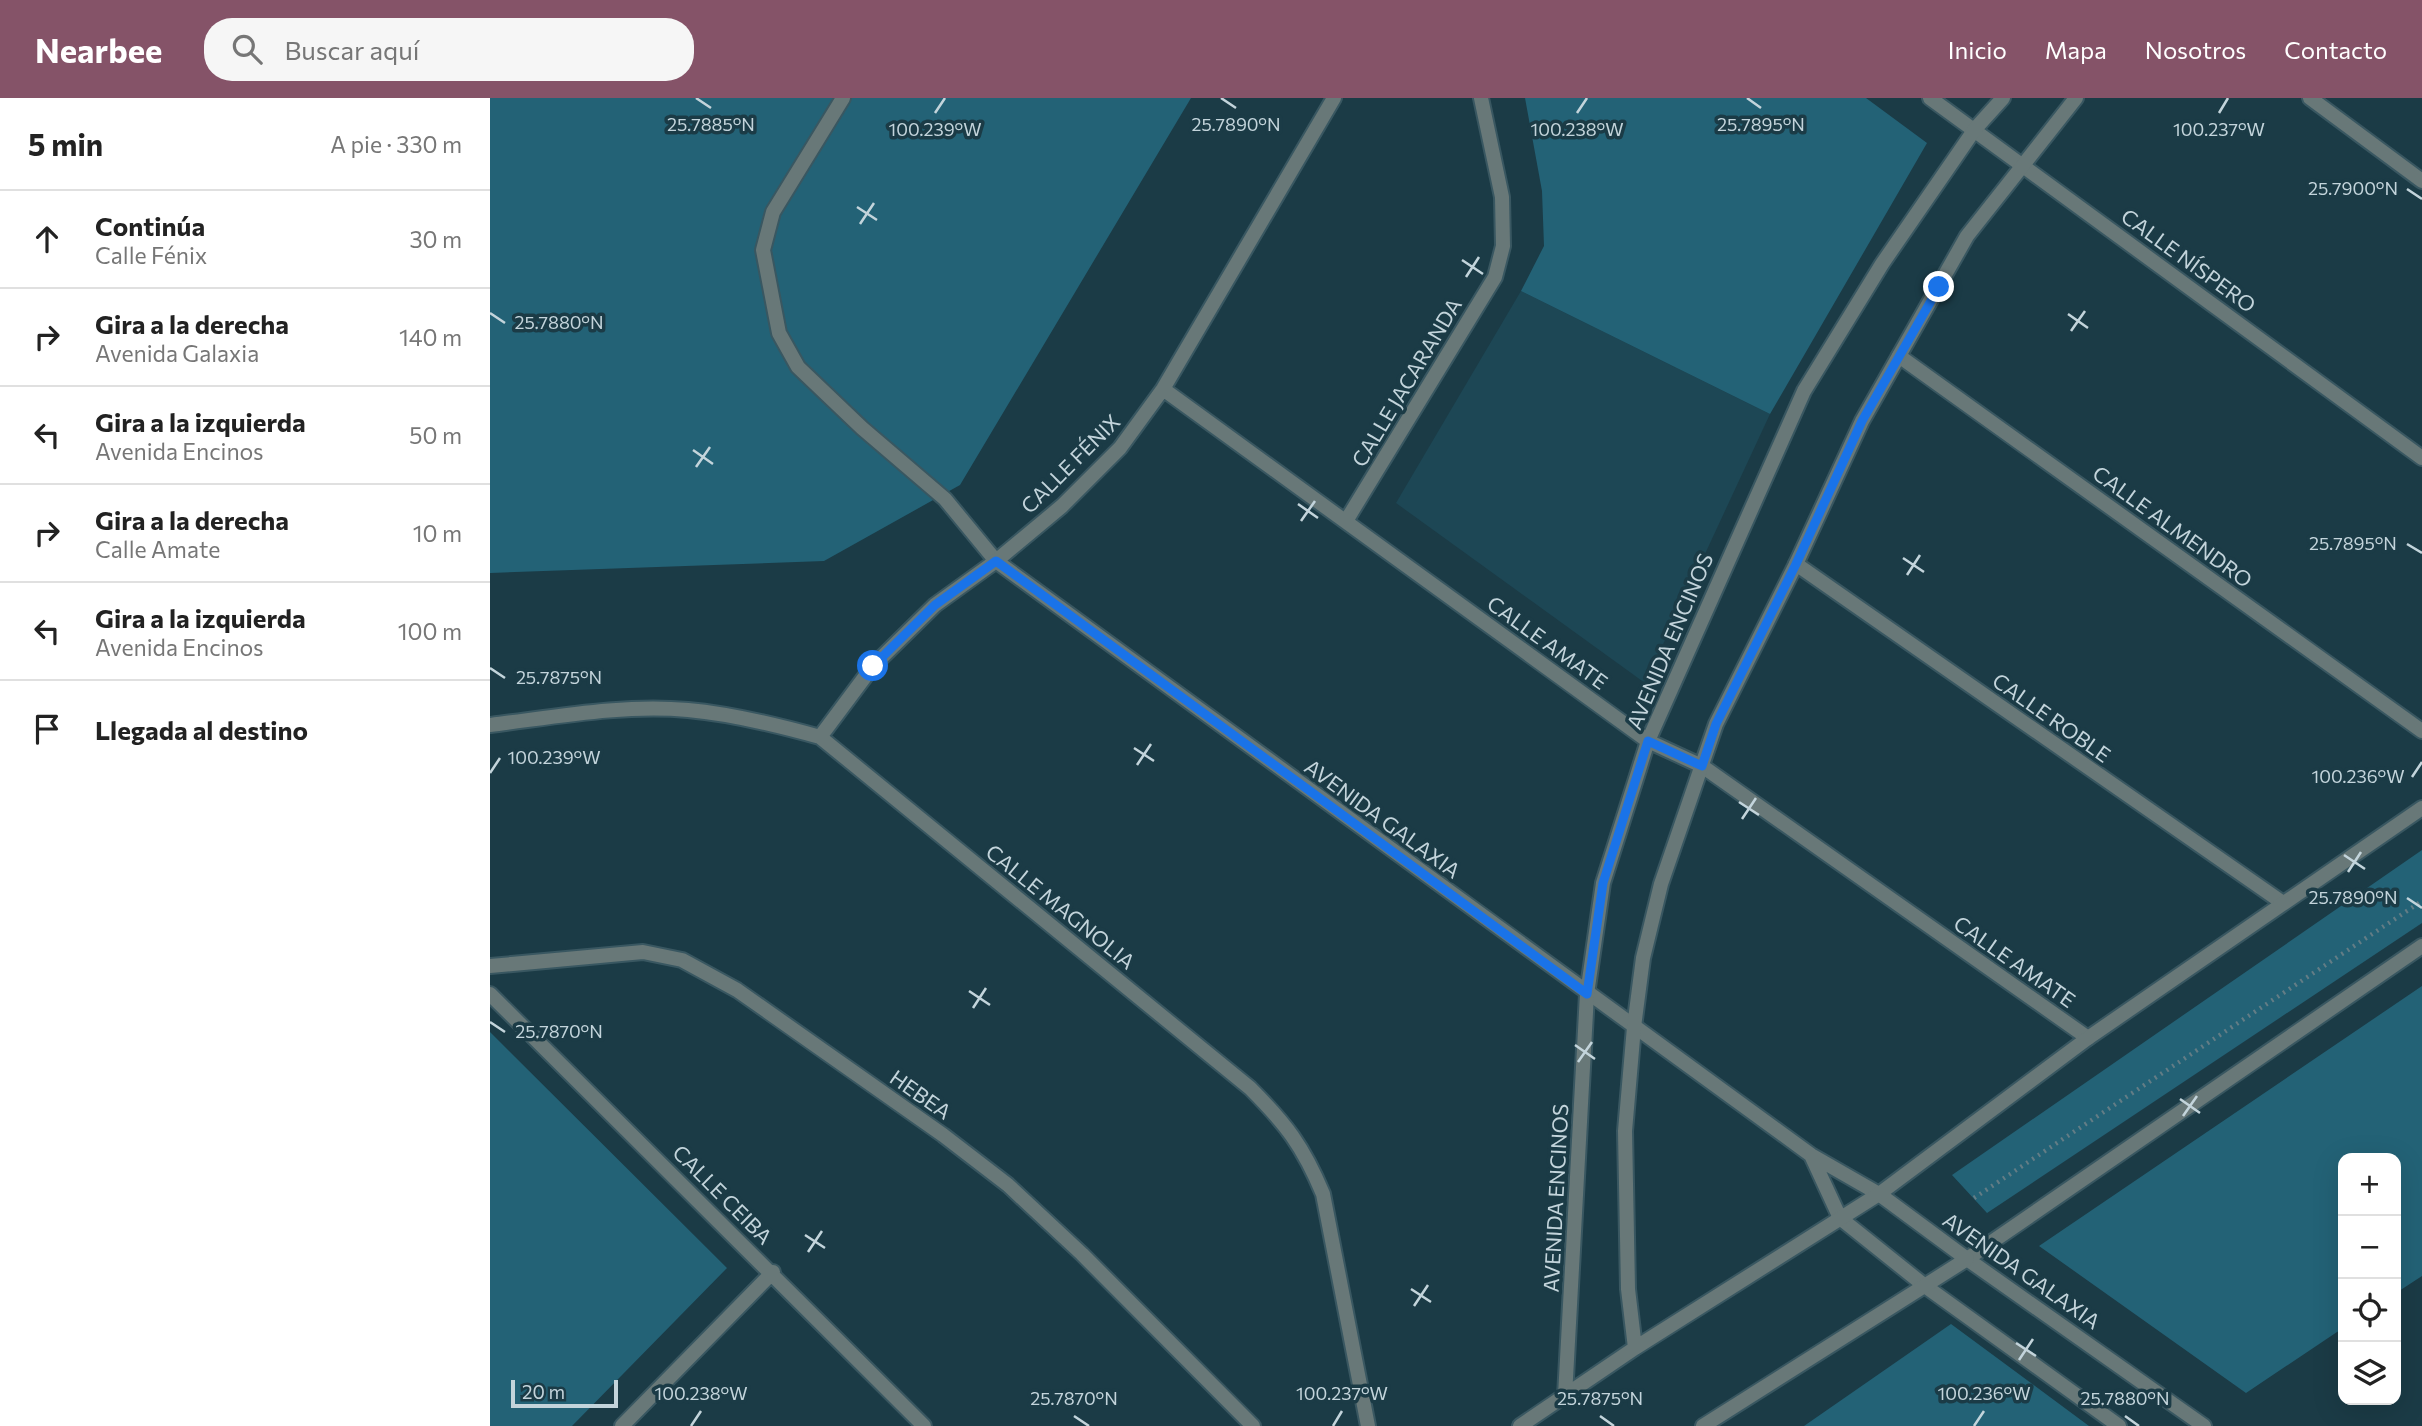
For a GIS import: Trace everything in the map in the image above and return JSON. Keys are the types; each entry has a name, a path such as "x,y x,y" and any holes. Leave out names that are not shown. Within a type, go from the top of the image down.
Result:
{"street":[{"name":"AVENIDA GALAXIA","path":"843,98 773,212 763,250 779,333 798,367 862,428 945,499 996,561 1811,1155 1879,1194 2204,1426"},
{"name":"CALLE FÉNIX","path":"820,737 873,666 935,605 996,561 1062,506 1120,448 1163,389 1334,98"},
{"name":"CALLE JACARANDA","path":"1346,521 1495,277 1503,246 1502,197 1481,98"},
{"name":"CALLE NÍSPERO","path":"1930,98 2024,164 2422,458"},
{"name":"AVENIDA ENCINOS","path":"1565,1396 1587,994 1603,883 1648,741 1804,391 1882,264 1975,129 2003,98"},
{"path":"1634,1348 1629,1289 1625,1131 1633,1027 1643,958 1661,884 1716,724 1796,564 1862,421 1967,236 2076,98"},
{"path":"2310,98 2422,181"},
{"name":"CALLE ALMENDRO","path":"1899,356 2422,731"},
{"name":"CALLE AMATE","path":"1163,389 1648,741 1702,766 2088,1038"},
{"name":"CALLE ROBLE","path":"1796,564 2283,904"},
{"name":"CALLE MAGNOLIA","path":"490,725 602,711 688,710 769,723 820,737 1250,1088 1289,1127 1309,1160 1323,1194 1368,1426"},
{"path":"1520,1426 1634,1348 1879,1194 2088,1038 2422,808"},
{"path":"1703,1426 1967,1259 2422,946"},
{"name":"HEBEA","path":"490,966 643,951 682,960 737,990 943,1135 1008,1185 1082,1254 1253,1426"},
{"name":"CALLE CEIBA","path":"490,994 773,1272 924,1426"},
{"name":"AVENIDA GALAXIA","path":"1811,1155 1840,1218 1925,1286 2119,1426"},
{"path":"622,1426 773,1272"}],"path":[{"path":"1974,1198 2422,901"}],"shaded area":[{"path":"490,98 1191,98 960,485 824,561 490,573"},
{"path":"1525,98 1866,98 1927,143 1770,414 1521,291 1544,246 1542,191"},
{"path":"1521,291 1770,414 1645,683 1396,503"},
{"path":"2422,850 2422,923 1987,1213 1952,1175"},
{"path":"2422,986 2422,1276 2401,1290 2401,1153 2338,1153 2338,1331 2246,1393 2039,1246"},
{"path":"490,1032 727,1268 572,1426 490,1426"},
{"path":"1951,1324 2089,1426 1804,1426"}],"route":[{"path":"873,666 935,605 996,561 1587,994 1603,883 1648,741 1702,766 1716,724 1796,564 1862,421 1939,287"}]}
